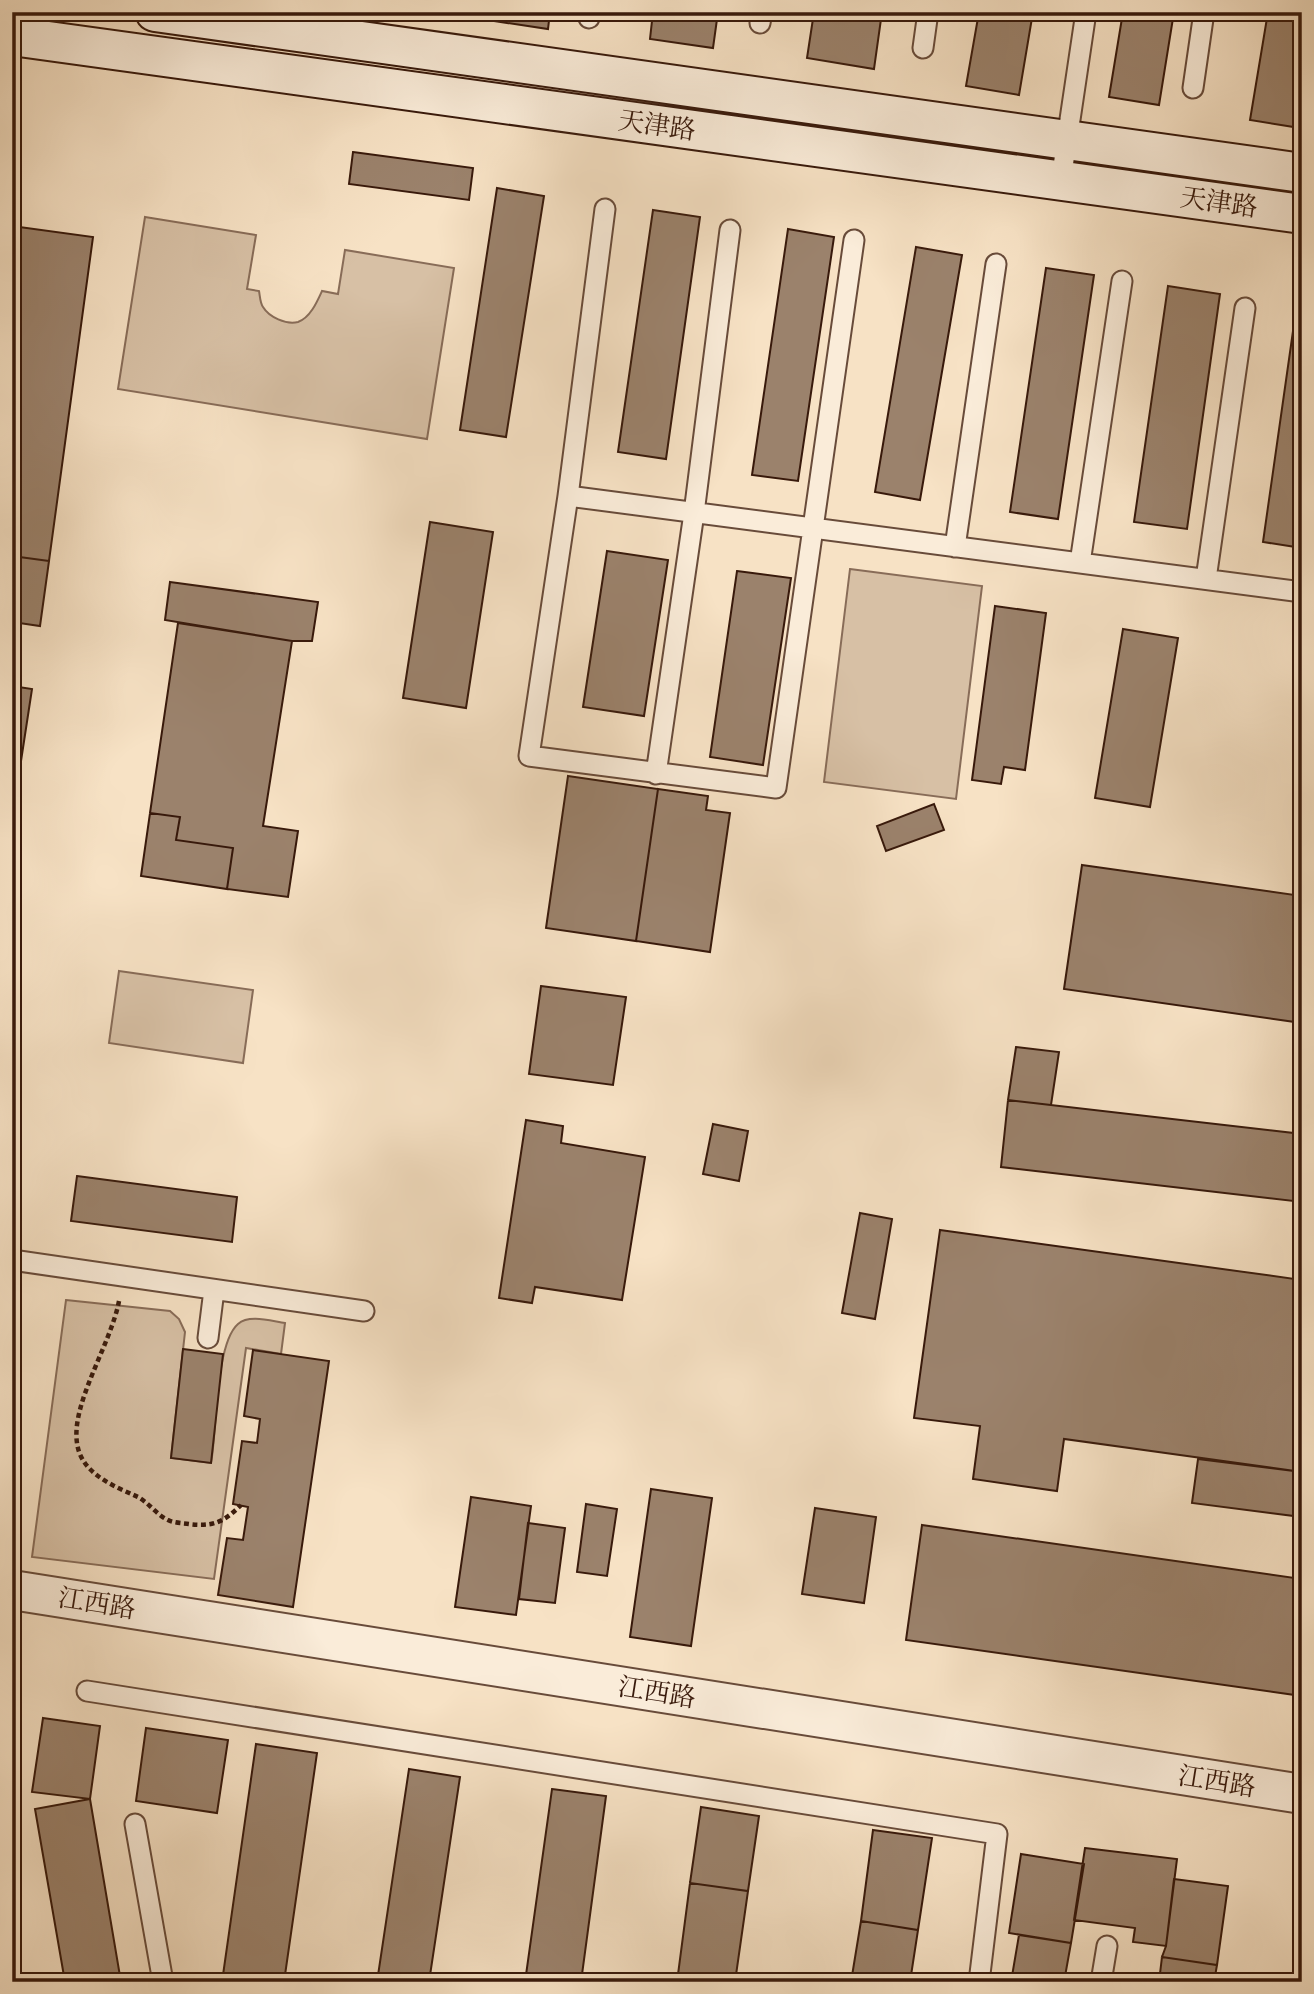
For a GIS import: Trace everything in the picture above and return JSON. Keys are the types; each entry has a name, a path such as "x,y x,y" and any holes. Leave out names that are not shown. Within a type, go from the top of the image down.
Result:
{"main road":[{"name":"天津路","path":"155,12 1302,173"},
{"name":"天津路","path":"12,36 1302,214"},
{"name":"江西路","path":"12,1590 1302,1794"}],"lane":[{"path":"923,48 928,12"},
{"path":"1061,180 1086,12"},
{"path":"1193,88 1204,12"},
{"path":"605,209 568,496 529,757 656,774 776,788 854,240"},
{"path":"656,774 694,513 730,230"},
{"path":"955,547 996,264"},
{"path":"1080,563 1122,281"},
{"path":"1206,579 1245,308"},
{"path":"568,496 1302,592"},
{"path":"12,1260 364,1311"},
{"path":"208,1338 214,1290"},
{"path":"87,1691 997,1834 979,1982"},
{"path":"135,1824 163,1982"},
{"path":"1101,1982 1107,1947"}],"path":[{"path":"124,1276 112,1330 92,1375 77,1426 77,1446 87,1466 98,1477 142,1499 168,1520 204,1526 229,1518 241,1506"}],"shaded area":[{"path":"145,217 256,235 247,289 259,291 261,304 266,311 288,322 298,322 306,317 322,291 338,294 345,250 454,268 427,439 118,389"},
{"path":"850,569 982,586 956,799 824,782"},
{"path":"119,971 253,990 243,1063 109,1043"},
{"path":"66,1300 170,1311 179,1319 185,1332 171,1458 211,1463 218,1389 230,1334 238,1324 248,1319 285,1323 281,1354 246,1348 214,1579 32,1557"}],"building":[{"path":"488,12 550,12 548,29 487,20"},
{"path":"653,12 718,12 713,48 650,39"},
{"path":"814,12 882,12 874,69 807,58"},
{"path":"979,12 1033,12 1019,95 966,86"},
{"path":"1123,12 1174,12 1159,105 1109,97"},
{"path":"1268,12 1302,12 1300,128 1250,120"},
{"path":"353,152 473,168 469,200 349,184"},
{"path":"497,188 544,196 506,437 460,430"},
{"path":"653,210 700,217 666,459 618,452"},
{"path":"12,226 93,237 49,561 12,556 12,331 16,302 12,302"},
{"path":"788,229 834,237 798,481 752,475"},
{"path":"916,247 962,255 920,500 875,492"},
{"path":"1046,268 1094,275 1058,519 1010,512"},
{"path":"1168,286 1220,294 1187,529 1134,522"},
{"path":"1297,303 1302,304 1302,548 1263,542"},
{"path":"430,522 493,532 466,708 403,698"},
{"path":"607,551 668,560 644,716 583,707"},
{"path":"12,556 49,561 40,626 12,622"},
{"path":"737,571 791,578 763,765 710,757"},
{"path":"170,582 318,602 312,641 292,641 165,620"},
{"path":"995,606 1046,613 1025,770 1004,767 1001,784 972,780"},
{"path":"178,623 292,641 263,826 298,831 288,897 227,889 233,848 176,840 180,817 150,813"},
{"path":"1123,629 1178,638 1150,807 1095,798"},
{"path":"12,686 32,689 12,820"},
{"path":"568,776 658,789 636,941 546,928"},
{"path":"658,789 708,796 706,810 730,813 710,952 636,941"},
{"path":"934,804 944,830 886,851 877,826"},
{"path":"150,813 180,817 176,840 233,848 227,889 141,876"},
{"path":"1082,865 1302,896 1302,1023 1064,989"},
{"path":"541,986 626,997 613,1085 529,1074"},
{"path":"1016,1047 1059,1052 1051,1105 1008,1100"},
{"path":"1008,1100 1302,1134 1302,1202 1001,1167"},
{"path":"526,1120 563,1126 561,1143 645,1157 622,1300 535,1287 532,1303 499,1298"},
{"path":"713,1124 748,1131 739,1181 703,1174"},
{"path":"77,1176 237,1197 232,1242 71,1221"},
{"path":"860,1213 892,1219 875,1319 842,1313"},
{"path":"940,1230 1302,1280 1302,1472 1064,1439 1057,1491 973,1479 980,1426 914,1418"},
{"path":"183,1349 223,1354 211,1463 171,1458"},
{"path":"253,1350 329,1361 293,1607 218,1595 227,1538 243,1540 248,1507 233,1504 242,1441 257,1443 260,1419 244,1416"},
{"path":"1198,1459 1302,1472 1302,1517 1192,1503"},
{"path":"651,1489 712,1498 691,1646 630,1637"},
{"path":"471,1497 531,1506 516,1615 455,1607"},
{"path":"586,1504 617,1509 607,1576 577,1572"},
{"path":"815,1508 876,1517 864,1603 802,1594"},
{"path":"528,1523 565,1528 555,1603 519,1599"},
{"path":"922,1525 1302,1579 1302,1696 906,1640"},
{"path":"43,1718 100,1726 90,1799 32,1792"},
{"path":"146,1728 228,1740 217,1813 136,1801"},
{"path":"256,1744 317,1753 284,1982 222,1982"},
{"path":"409,1769 460,1777 429,1982 377,1982"},
{"path":"552,1789 606,1796 581,1982 525,1982"},
{"path":"90,1799 121,1982 65,1982 35,1809"},
{"path":"701,1807 759,1816 748,1891 690,1883"},
{"path":"873,1830 932,1838 918,1930 861,1921"},
{"path":"1085,1848 1177,1859 1166,1946 1133,1942 1135,1928 1074,1920"},
{"path":"1021,1854 1084,1864 1071,1943 1009,1933"},
{"path":"1174,1879 1228,1886 1217,1965 1162,1957 1166,1946"},
{"path":"690,1883 748,1891 735,1982 677,1982"},
{"path":"861,1921 918,1930 910,1982 851,1982"},
{"path":"1019,1935 1071,1943 1064,1982 1011,1982"},
{"path":"1162,1957 1217,1965 1214,1982 1159,1982"}]}
